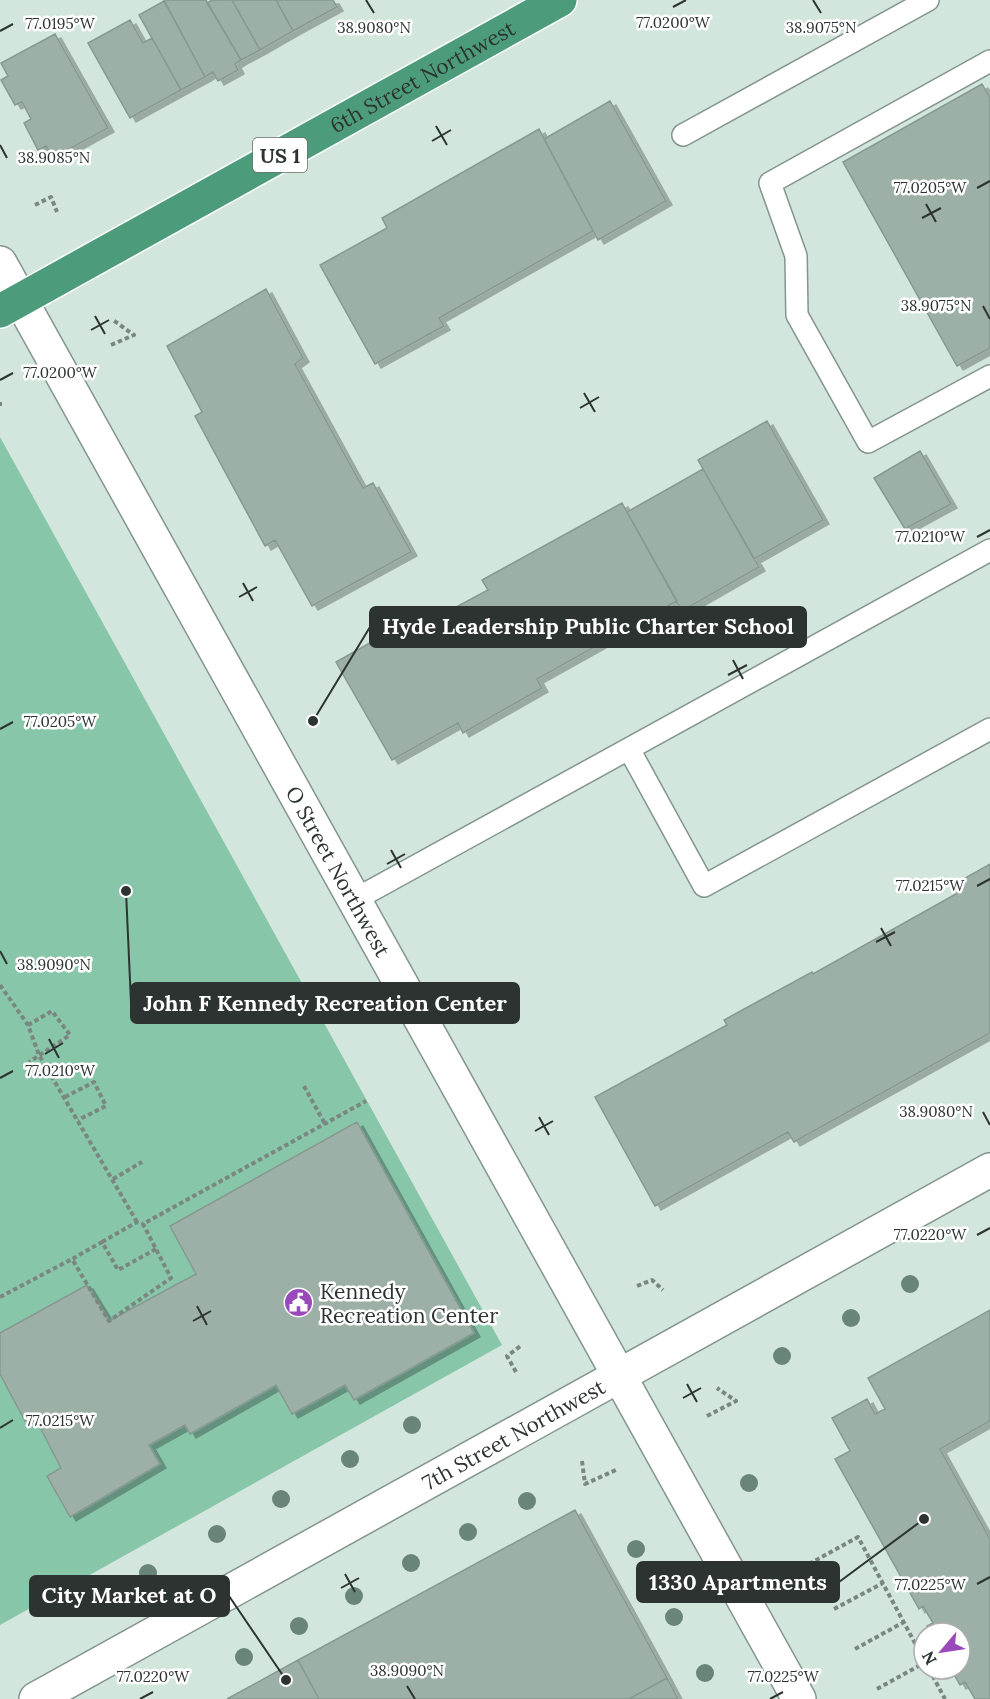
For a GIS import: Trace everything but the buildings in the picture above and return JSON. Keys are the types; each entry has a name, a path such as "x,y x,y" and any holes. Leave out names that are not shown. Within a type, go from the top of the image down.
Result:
{"highway":[{"name":"6th Street Northwest","path":"10,305 560,0"}],"street":[{"name":"O Street Northwest","path":"0,263 10,305 354,900 799,1699"},
{"name":"7th Street Northwest","path":"36,1699 990,1170"}],"lane":[{"path":"683,135 928,0"},
{"path":"990,61 770,183 796,256 797,315 868,442 990,376"},
{"path":"354,900 990,550"},
{"path":"629,749 705,886 990,729"}],"path":[{"path":"35,205 51,197 57,213"},
{"path":"111,345 134,335 113,320"},
{"path":"0,985 28,1025 39,1054 137,1222 143,1224 171,1278 109,1321 72,1259"},
{"path":"28,1025 52,1011 70,1035 29,1062"},
{"path":"65,1097 94,1082 106,1106 78,1120"},
{"path":"304,1086 325,1124"},
{"path":"143,1224 366,1101"},
{"path":"113,1179 142,1162"},
{"path":"0,1297 137,1222"},
{"path":"102,1242 117,1270 156,1250"},
{"path":"637,1286 652,1280 663,1290"},
{"path":"516,1372 507,1356 522,1345"},
{"path":"707,1416 736,1401 717,1388"},
{"path":"582,1461 585,1485 618,1469"},
{"path":"809,1564 858,1537 912,1638"},
{"path":"834,1609 883,1583"},
{"path":"855,1648 904,1622"},
{"path":"877,1689 912,1669"},
{"path":"935,1681 945,1699"}],"green space":[{"path":"0,437 502,1345 0,1625"}],"place":[{"name":"Hyde Leadership Public Charter School","path":"313,721"},
{"name":"John F Kennedy Recreation Center","path":"126,891"},
{"name":"Kennedy Recreation Center","path":"299,1303"},
{"name":"1330 Apartments","path":"924,1519"},
{"name":"City Market at O","path":"286,1680"}]}
